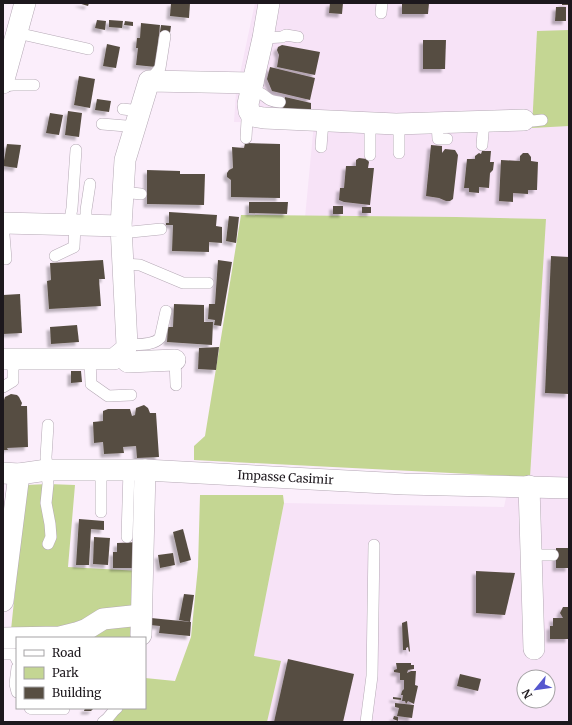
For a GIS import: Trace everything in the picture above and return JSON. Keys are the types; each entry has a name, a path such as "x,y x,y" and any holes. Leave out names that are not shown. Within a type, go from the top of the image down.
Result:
{"street":[{"path":"3,83 12,35 25,3"},
{"path":"269,3 263,38 248,104 249,111 252,116 264,118 396,124 442,131 484,121 533,120"},
{"path":"175,360 128,362 124,350 121,230 132,193 125,160 132,116 149,81 252,87"},
{"path":"3,223 77,225 121,230"},
{"path":"8,359 114,359 124,350"},
{"name":"Impasse Casimir","path":"11,474 47,470 137,470 404,484 569,488"},
{"path":"60,637 87,629 103,619 141,625 137,470"},
{"path":"3,601 11,474"},
{"path":"529,486 534,649"},
{"path":"3,638 16,638"}],"lane":[{"path":"12,35 88,50"},
{"path":"263,38 282,37 286,35 298,37"},
{"path":"149,81 160,68 165,36"},
{"path":"3,86 34,85"},
{"path":"252,87 272,102 280,102"},
{"path":"102,124 126,126 132,116"},
{"path":"246,138 247,120 252,116"},
{"path":"321,147 323,121"},
{"path":"482,145 484,121"},
{"path":"370,123 370,155"},
{"path":"396,124 399,132 399,153"},
{"path":"76,150 72,208 77,225"},
{"path":"55,256 74,247 77,225 86,210 90,184"},
{"path":"3,223 6,259"},
{"path":"121,230 160,229"},
{"path":"123,264 140,265 183,283 208,283"},
{"path":"124,350 157,341 160,338 166,312"},
{"path":"3,387 13,381 8,359"},
{"path":"90,359 91,384 108,396 131,395"},
{"path":"175,360 176,385"},
{"path":"48,426 46,457 48,484 46,503 51,537 48,544"},
{"path":"101,470 101,512"},
{"path":"127,537 137,470"},
{"path":"366,722 372,676 374,545"},
{"path":"531,555 553,555"},
{"path":"3,654 14,654 16,658"},
{"path":"32,709 64,709"},
{"path":"103,722 109,719 116,709"}],"shaded area":[{"path":"255,3 569,3 569,722 241,722 284,503 504,507 516,452 304,228 314,123 234,122 236,92"}],"green space":[{"path":"569,30 569,126 532,128 537,31"},
{"path":"241,215 546,219 530,477 194,460 194,446 205,436"},
{"path":"26,485 75,485 68,567 140,571 135,637 92,637 11,630"},
{"path":"200,495 283,495 284,503 254,656 281,661 267,722 111,722 123,709 146,709 146,678 175,681 191,637 198,567"}],"building":[{"path":"78,3 89,3 88,6"},
{"path":"171,3 190,3 189,18 170,16"},
{"path":"330,3 343,3 342,14 329,13"},
{"path":"402,3 429,3 428,14 402,14"},
{"path":"562,3 569,3 569,5 562,5"},
{"path":"556,7 566,7 566,21 555,21"},
{"path":"97,20 106,21 105,30 95,28"},
{"path":"109,20 123,21 122,28 109,27"},
{"path":"125,21 133,22 133,26 124,25"},
{"path":"141,23 160,25 156,67 136,65 138,48 136,48 137,38 140,38"},
{"path":"161,25 171,26 170,33 160,32"},
{"path":"423,40 446,40 445,69 423,69"},
{"path":"107,44 120,47 116,68 103,66"},
{"path":"282,45 320,52 315,75 277,67 279,55 277,50 278,47"},
{"path":"270,67 315,78 310,100 272,91 267,79"},
{"path":"79,76 95,79 90,108 74,105"},
{"path":"285,97 311,103 311,110 283,109"},
{"path":"97,99 111,101 109,112 95,110"},
{"path":"68,111 82,113 79,137 65,135"},
{"path":"50,113 63,115 59,135 46,133"},
{"path":"245,143 280,144 280,198 231,197 231,180 227,177 227,173 233,168 232,147 244,148"},
{"path":"7,144 21,145 17,168 3,166"},
{"path":"431,145 442,146 442,153 445,149 455,150 458,155 453,199 450,201 426,196"},
{"path":"482,151 491,151 490,162 494,162 493,170 490,173 489,188 479,187 479,193 469,192 469,188 464,188 467,159 475,159 475,156 479,153 481,154"},
{"path":"523,153 528,153 531,157 531,161 538,162 537,190 528,190 528,194 513,193 513,202 499,201 501,160 520,161 520,156"},
{"path":"359,158 367,159 369,162 368,168 374,168 370,205 339,200 340,188 344,188 346,166 356,166 356,160"},
{"path":"147,170 180,171 180,174 205,174 204,205 147,204"},
{"path":"249,202 288,202 287,214 249,213"},
{"path":"333,206 343,206 343,214 333,214"},
{"path":"362,207 371,207 371,213 362,213"},
{"path":"169,212 217,215 216,226 222,227 222,243 209,242 209,252 172,251 173,225 166,225 166,223 169,223"},
{"path":"229,216 239,217 236,243 226,241"},
{"path":"551,256 569,257 569,394 545,393"},
{"path":"103,260 105,279 99,279 101,306 49,309 47,281 51,280 50,263"},
{"path":"218,260 232,262 221,326 214,325 215,320 208,319 209,304 215,304"},
{"path":"20,294 22,333 3,334 3,295"},
{"path":"174,304 204,305 204,322 213,322 212,345 167,342 168,327 173,327"},
{"path":"77,325 79,342 51,344 50,327"},
{"path":"219,347 216,370 198,369 199,348"},
{"path":"71,371 81,371 82,382 71,383"},
{"path":"11,394 19,397 22,403 21,406 27,406 28,447 7,448 8,450 3,450 3,403 5,397"},
{"path":"144,405 148,408 150,413 156,413 159,457 137,458 136,446 123,447 124,453 104,454 103,442 94,443 93,422 103,421 103,411 108,409 130,409 132,416 135,415 136,408"},
{"path":"79,519 104,521 104,530 91,529 89,565 76,565"},
{"path":"183,529 191,560 180,563 173,532"},
{"path":"94,537 110,538 108,565 93,564"},
{"path":"139,542 139,568 113,568 113,552 117,552 117,543"},
{"path":"556,548 569,548 569,568 556,568"},
{"path":"173,553 175,565 160,568 158,555"},
{"path":"476,571 515,573 505,615 476,613"},
{"path":"184,594 194,595 190,622 179,620"},
{"path":"563,607 569,607 569,639 550,639 550,626 553,626 553,618 563,618 560,613"},
{"path":"151,618 191,622 190,636 159,633 160,626 150,625"},
{"path":"407,621 409,652 408,647 406,650 403,650 402,623"},
{"path":"288,659 354,674 343,722 274,722"},
{"path":"396,663 411,663 411,665 414,665 414,669 408,670 407,673 416,671 415,685 418,686 414,704 408,701 406,704 405,701 402,701 403,695 401,695 404,689 404,680 400,680 400,673 394,672 394,670 397,669"},
{"path":"460,674 481,679 478,691 457,686"},
{"path":"393,697 401,698 401,700 393,699"},
{"path":"395,703 414,705 412,718 397,716 399,708 395,707"},
{"path":"85,709 93,709 91,711 84,711"},
{"path":"394,716 398,717 398,721 393,719"}]}
